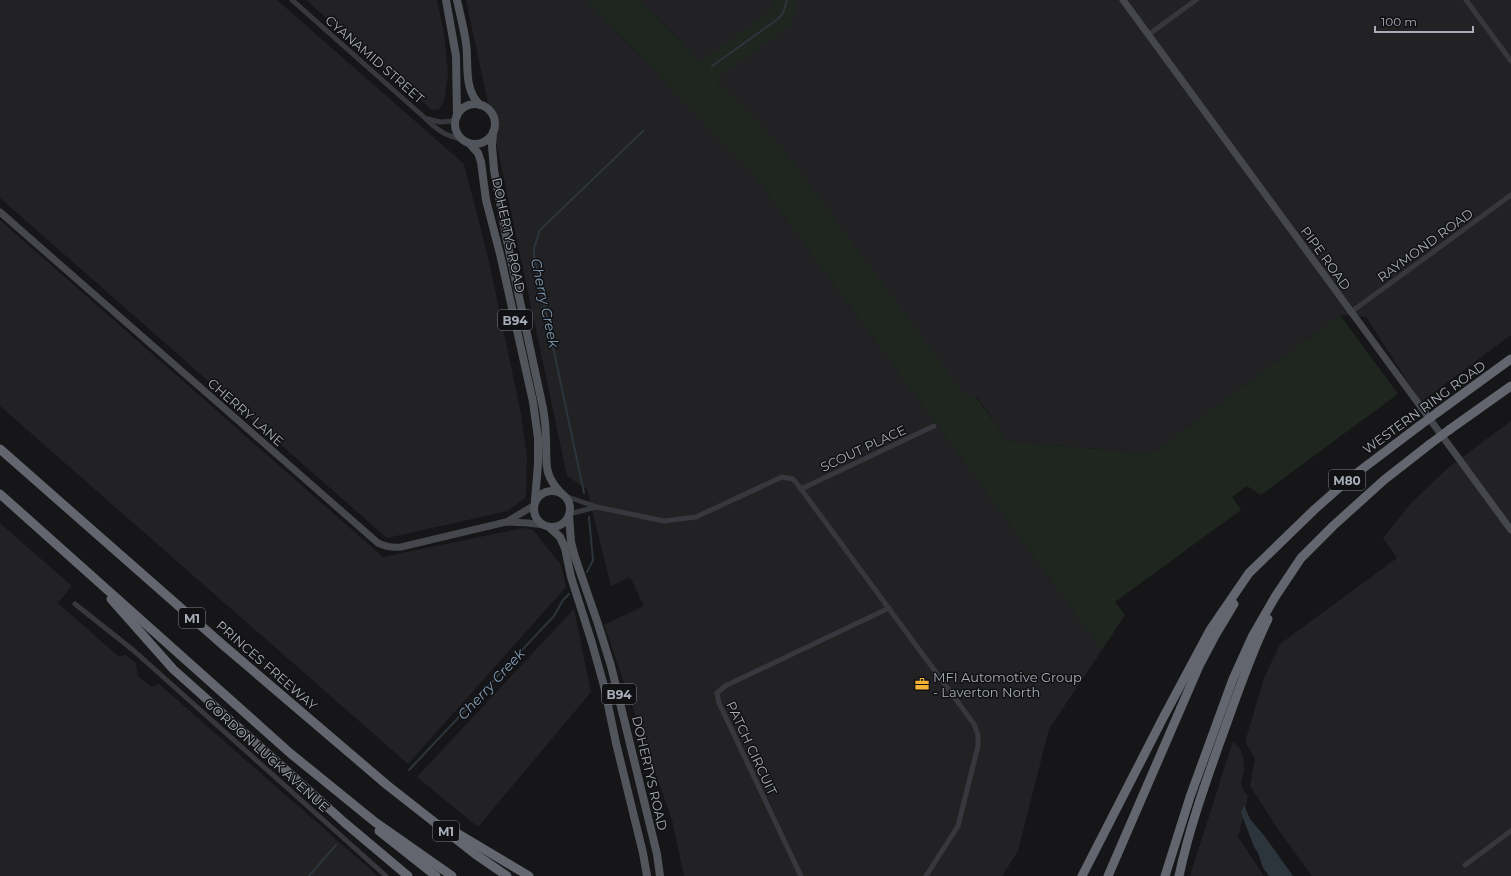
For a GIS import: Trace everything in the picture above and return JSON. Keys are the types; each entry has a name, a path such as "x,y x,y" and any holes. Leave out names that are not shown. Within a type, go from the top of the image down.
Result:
{"highway":[{"name":"WESTERN RING ROAD","path":"1282,541 1349,479 1418,426 1511,359"},
{"name":"M80","path":"1301,558 1365,496 1430,444 1511,386"},
{"name":"PRINCES FREEWAY","path":"0,449 223,646 387,785 475,854 507,876"},
{"name":"M1","path":"0,494 290,753 375,822 452,876"},
{"path":"1082,876 1210,630 1248,573 1282,541"},
{"path":"1108,876 1199,666 1216,634 1252,577 1282,541"},
{"path":"1165,876 1190,797 1233,679 1252,637 1275,597 1301,558"},
{"path":"1179,876 1199,803 1241,683 1258,641 1301,558"},
{"name":"M1","path":"83,568 173,669 345,823 408,876"},
{"path":"290,753 387,838 436,876"},
{"path":"387,785 445,825 529,876"}],"main road":[{"path":"446,0 456,56 456,119 457,134 461,139"},
{"name":"B94","path":"457,0 466,44 470,91 476,101 493,116 493,132"},
{"path":"456,119 464,108 469,105 480,105"},
{"path":"470,144 481,143 490,137 493,132"},
{"name":"DOHERTYS ROAD","path":"493,132 492,146 495,177 507,241 543,408 546,435 546,467 553,484 563,494"},
{"name":"B94","path":"461,139 470,144"},
{"name":"DOHERTYS ROAD","path":"470,144 478,153 481,162 489,213 500,254 534,409 538,438 538,464 534,503"},
{"path":"534,503 544,492 556,490 563,494"},
{"name":"B94","path":"563,494 570,506 569,514"},
{"name":"B94","path":"534,503 535,517 547,526"},
{"path":"547,526 559,526 569,514"},
{"name":"DOHERTYS ROAD","path":"569,514 569,525 575,557 611,666 657,854 660,876"},
{"name":"DOHERTYS ROAD","path":"547,526 560,537 565,548 571,577 592,643 604,686 616,743 643,853 646,876"}],"street":[{"name":"CYANAMID STREET","path":"292,0 436,129 450,137 461,139"},
{"name":"PIPE ROAD","path":"1123,0 1511,530"},
{"path":"1148,35 1196,0"},
{"path":"1466,0 1511,61"},
{"name":"CYANAMID STREET","path":"425,118 440,122 456,119"},
{"name":"RAYMOND ROAD","path":"1351,312 1511,195"},
{"name":"CHERRY LANE","path":"0,212 378,543 392,548 401,547 506,522 529,523 547,526"},
{"name":"SCOUT PLACE","path":"801,489 934,426"},
{"path":"563,494 597,507 664,521 696,517 782,477 792,479 801,489 974,724 978,735 978,746 958,826 926,876"},
{"name":"CHERRY LANE","path":"506,522 534,503"},
{"path":"569,514 597,507"},
{"name":"GORDON LUCK AVENUE","path":"75,604 132,650 386,876"},
{"name":"PATCH CIRCUIT","path":"800,876 719,704 717,693 725,686 889,608"},
{"path":"1465,865 1511,831"}],"shaded area":[{"path":"0,0 277,0 464,164 489,261 521,414 527,457 526,497 508,511 387,538 0,198"},
{"path":"306,0 437,0 444,32 448,74 444,102 439,109 432,110"},
{"path":"466,0 586,0 753,174 1102,650 1049,729 1018,851 1002,876 684,876 672,820 604,625 644,606 630,577 611,586 587,489 567,476"},
{"path":"586,0 641,0 700,62 772,10 775,0 798,0 791,25 716,79 785,151 966,397 976,397 1008,441 1151,454 1340,315 1398,394 1261,495 1247,486 1232,497 1241,510 1115,602 1125,615 1102,650 753,174"},
{"path":"641,0 1511,0 1511,335 1421,402 1366,317 1340,315 1151,454 1008,441 977,397 966,398 785,151"},
{"path":"0,220 383,557 523,528 532,529 561,565 566,587 408,764 0,406"},
{"path":"1511,421 1511,876 1312,876 1278,829 1250,786 1255,758 1245,742 1264,678 1280,644 1397,558 1383,538 1411,503 1449,467"},
{"path":"0,523 72,586 58,603 118,656 126,655 136,663 138,676 151,687 159,684 378,876 0,876"},
{"path":"574,609 591,692 478,827 417,777"},
{"path":"1233,741 1240,749 1243,756 1244,770 1241,783 1248,797 1238,837 1264,876 1190,876"},
{"path":"1244,805 1250,819 1266,838 1293,876 1269,876 1263,868 1241,813"}],"waterway":[{"name":"Cherry Creek","path":"712,66 778,19 783,13 787,0"},
{"name":"Cherry Creek","path":"584,493 534,257 534,248 540,230 643,131"},
{"name":"Cherry Creek","path":"587,572 593,560 589,517"},
{"name":"Cherry Creek","path":"409,770 554,616 563,600 569,594"},
{"name":"Cherry Creek","path":"309,876 336,845"}],"place":[{"name":"MFI Automotive Group - Laverton North","path":"922,684"}]}
